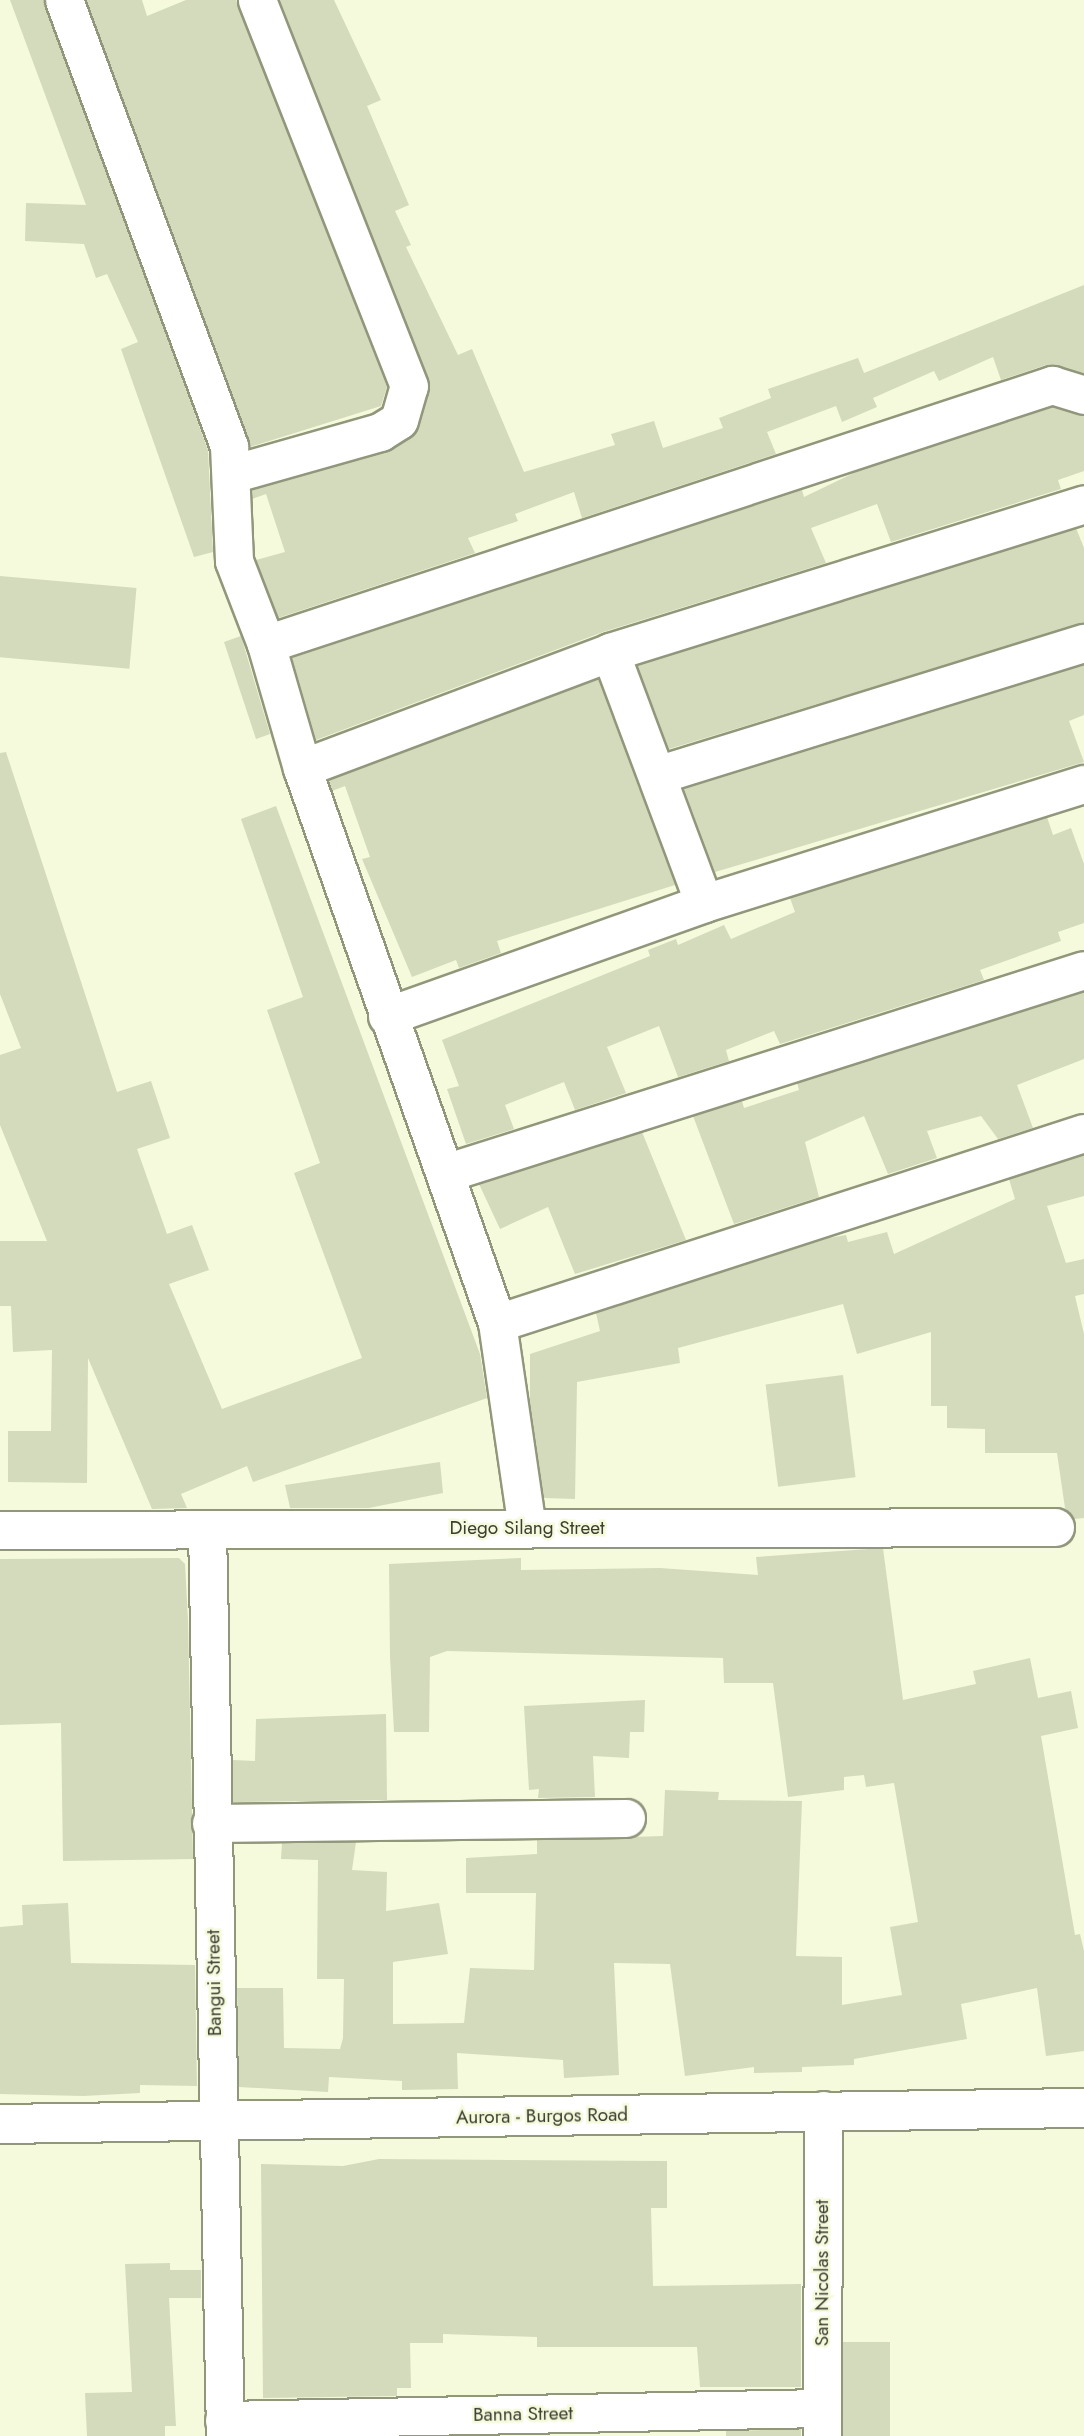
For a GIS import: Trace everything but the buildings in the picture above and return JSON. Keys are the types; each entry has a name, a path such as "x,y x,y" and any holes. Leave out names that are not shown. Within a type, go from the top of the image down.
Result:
{"main road":[{"name":"Aurora - Burgos Road","path":"0,2124 217,2123 822,2110 1084,2108"}],"street":[{"path":"64,0 235,473 233,561 266,644 302,768 497,1323 527,1528"},
{"path":"235,473 380,432 399,420 409,386 257,0"},
{"path":"266,644 1052,385 1084,395"},
{"path":"302,768 610,652 1084,504"},
{"path":"660,774 1084,643"},
{"path":"610,652 660,774 704,903"},
{"path":"387,1016 704,903 1084,783"},
{"path":"445,1172 1084,970"},
{"path":"497,1323 1084,1133"},
{"name":"Diego Silang Street","path":"0,1530 1055,1527"},
{"name":"Bangui Street","path":"207,1529 224,2428"},
{"path":"211,1823 626,1818"},
{"name":"San Nicolas Street","path":"822,2110 822,2422"},
{"name":"Banna Street","path":"224,2428 822,2422"}]}
